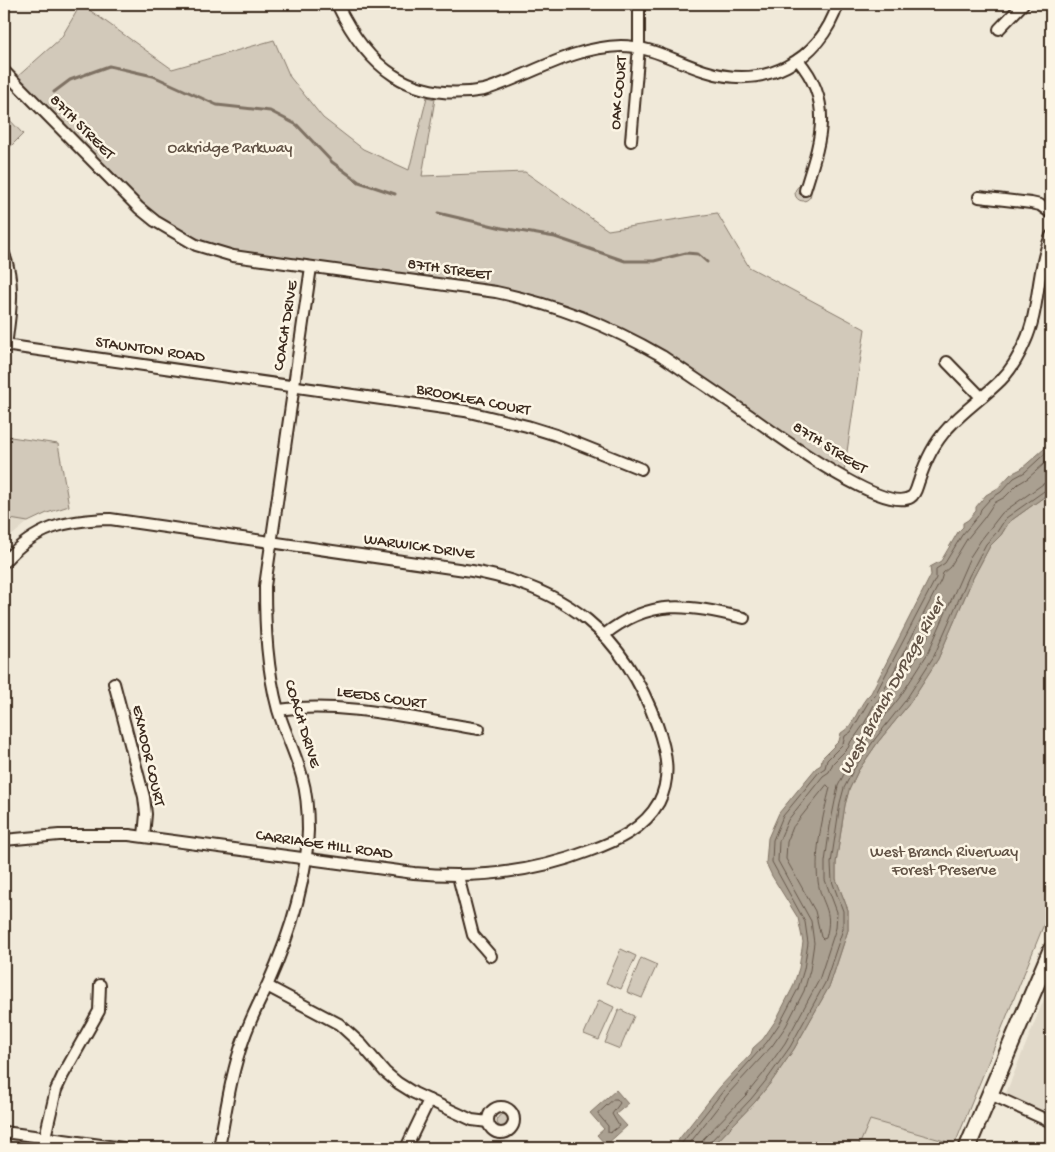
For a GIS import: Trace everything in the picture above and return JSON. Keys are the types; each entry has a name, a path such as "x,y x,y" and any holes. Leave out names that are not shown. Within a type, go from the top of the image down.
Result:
{"main road":[{"path":"967,1148 1051,950"}],"street":[{"path":"336,4 356,39 377,63 406,82 433,91 459,93 484,90 574,54 620,46 639,47 666,55 704,71 734,77 773,73 798,60 811,50 833,19 838,4"},
{"name":"OAK COURT","path":"630,140 639,47 639,4"},
{"path":"999,29 1023,4"},
{"path":"798,60 810,77 816,90 822,113 821,137 805,190"},
{"name":"87TH STREET","path":"4,72 139,208 156,221 196,245 248,259 496,292 580,315 636,340 841,477 886,498 906,500 914,495 922,469 938,440 955,420 981,397"},
{"path":"979,197 1031,203 1051,213"},
{"path":"947,362 981,397 1008,372 1027,340 1041,266 1051,236"},
{"path":"4,254 8,265 12,290 5,346"},
{"name":"COACH DRIVE","path":"218,1148 237,1058 253,1014 281,951 292,918 305,858 308,832 308,806 305,789 278,710 269,668 265,618 265,586 311,267"},
{"name":"STAUNTON ROAD","path":"5,346 293,387"},
{"name":"BROOKLEA COURT","path":"293,387 465,411 556,435 641,469"},
{"name":"WARWICK DRIVE","path":"4,562 13,552 36,535 62,524 82,520 110,519 500,576 533,587 564,603 604,634 638,682 655,722 665,754 666,778 662,796 652,812 634,830"},
{"path":"604,634 634,615 658,608 699,609 744,618"},
{"name":"EXMOOR COURT","path":"114,683 144,797 146,814 144,836"},
{"name":"LEEDS COURT","path":"278,710 310,706 339,708 479,729"},
{"name":"CARRIAGE HILL ROAD","path":"4,840 34,836 90,834 144,836 414,873 458,876 492,875 544,866 602,846 634,830"},
{"path":"458,876 473,935 491,956"},
{"path":"45,1137 56,1090 63,1074 99,1011 100,985"},
{"path":"266,986 339,1024 362,1044 375,1061 398,1083 472,1120 488,1122"},
{"path":"990,1094 1051,1122"},
{"path":"406,1148 429,1100"},
{"path":"4,1132 123,1148"}],"shaded area":[{"path":"4,518 28,522 4,542"},
{"path":"1051,982 1051,1118 1004,1098"},
{"path":"870,1120 955,1144 953,1148 858,1148"}],"green space":[{"name":"Oakridge Parkway","path":"81,4 172,69 274,40 290,77 323,118 363,149 409,170 427,97 435,99 422,176 525,172 608,230 717,213 749,267 865,329 844,472 794,441 673,357 633,334 586,313 521,293 240,252 188,234 157,215 131,193 16,78 61,38"},
{"path":"6,116 23,134 4,153 4,118"},
{"path":"803,185 811,193 803,201 795,193"},
{"path":"4,436 58,444 69,506 28,522 4,518"},
{"name":"West Branch Riverway Forest Preserve","path":"1051,492 1051,907 955,1144 870,1120 858,1148 711,1148 755,1102 772,1081 794,1049 830,985 848,930 848,910 836,879 836,863 845,805 849,790 858,771 878,742 909,704 938,659 973,578 990,546 1001,535 1009,522"},
{"path":"621,949 636,956 621,989 606,983"},
{"path":"641,958 657,965 642,998 627,992"},
{"path":"599,1000 614,1007 599,1040 584,1034"},
{"path":"619,1009 634,1016 620,1049 605,1043"},
{"path":"501,1114 507,1114 511,1121 507,1128 501,1128 497,1124 497,1118"}],"water":[{"name":"West Branch DuPage River","path":"1051,440 1051,492 1009,522 1001,535 990,546 973,578 938,659 909,704 878,742 858,771 849,790 836,863 836,879 848,910 848,930 830,985 794,1049 772,1081 755,1102 711,1148 672,1148 720,1087 763,1039 776,1020 793,987 799,968 803,942 798,918 766,863 768,838 779,813 816,768 821,765 822,758 839,741 841,733 854,720 871,693 931,575 930,567 941,561 963,527 963,523 976,511 976,507 986,495 998,488 1011,474 1021,469 1044,449"},
{"path":"616,1090 628,1104 616,1114 627,1126 606,1145 597,1135 604,1129 590,1113"}],"waterway":[{"path":"54,92 70,80 109,66 153,76 217,105 270,111 297,125 332,162 359,182 395,194"},
{"path":"438,213 502,228 555,237 625,261 654,261 686,253 698,254 707,262"}]}
